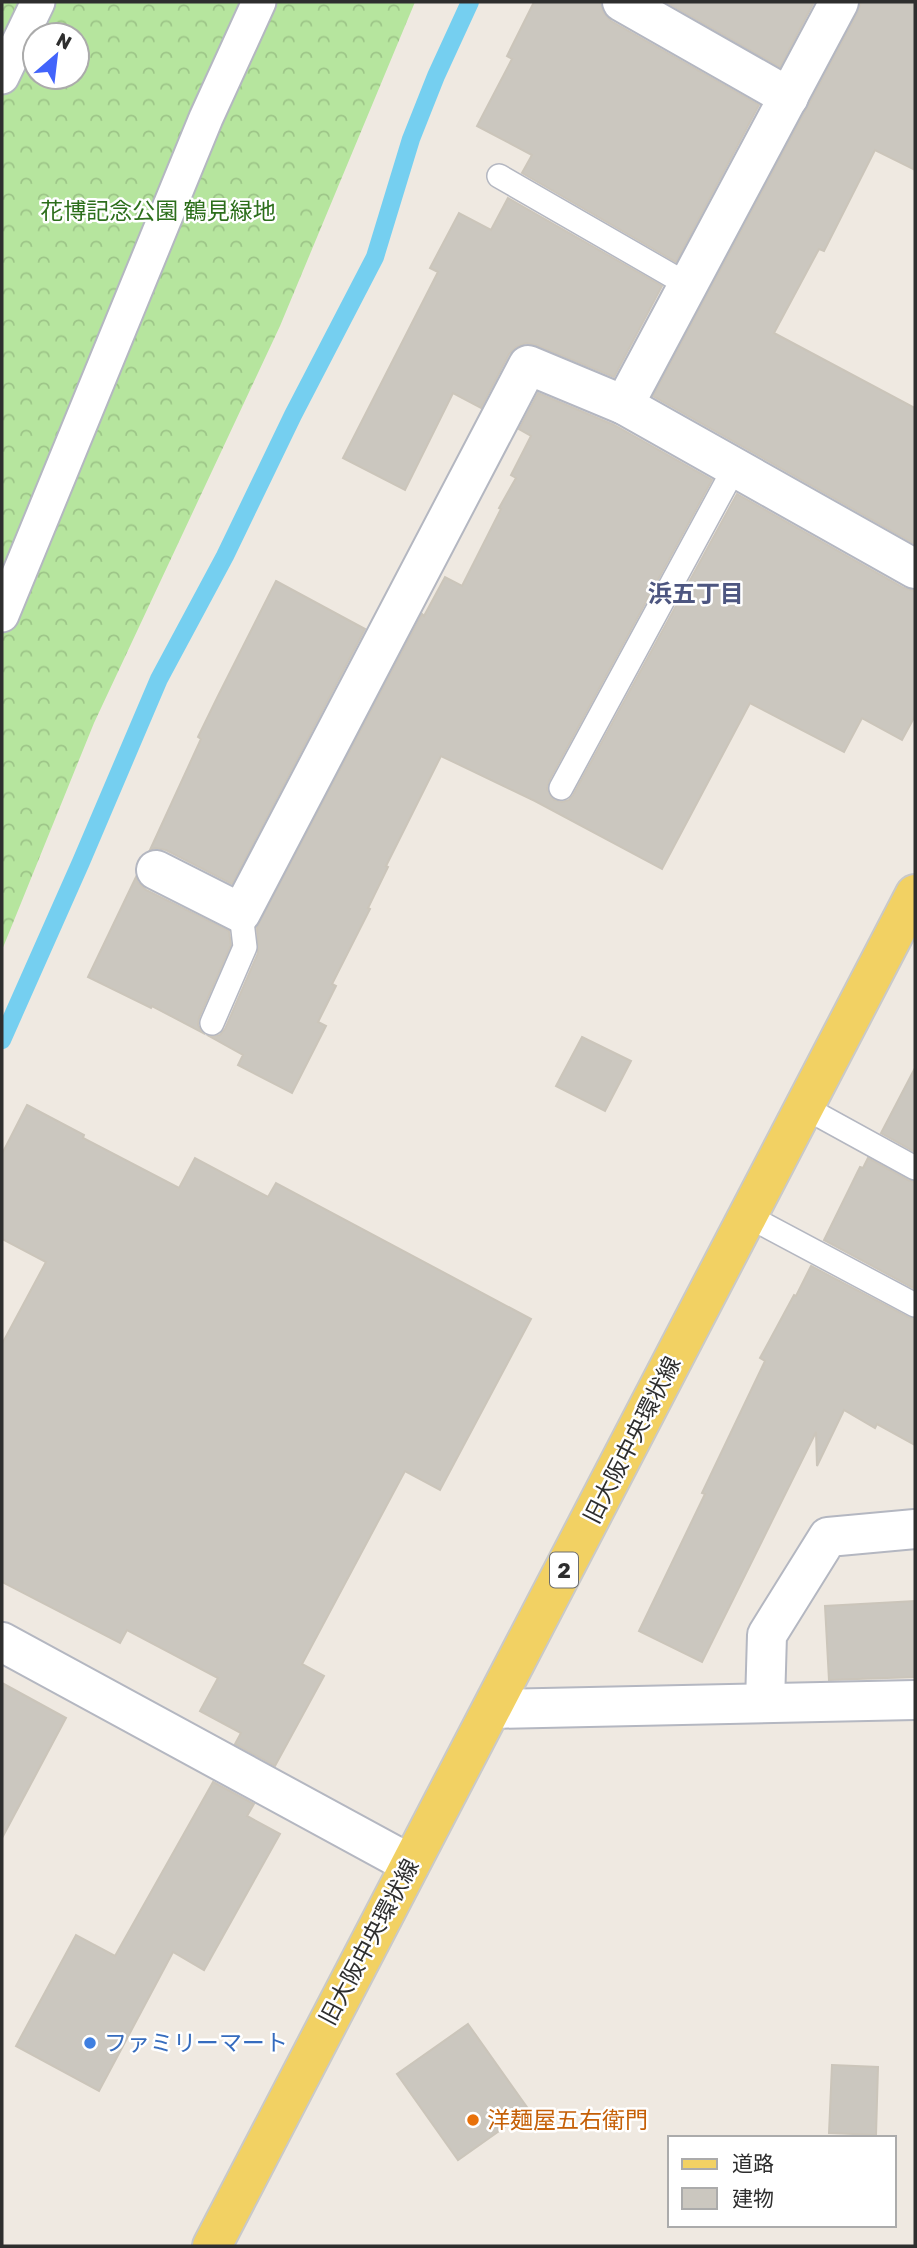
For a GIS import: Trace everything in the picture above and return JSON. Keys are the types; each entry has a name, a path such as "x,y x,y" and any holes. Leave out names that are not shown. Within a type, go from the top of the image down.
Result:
{"main road":[{"name":"旧大阪中央環状線","path":"212,2246 915,894"}],"street":[{"path":"2,77 38,2"},
{"path":"2,615 206,118 259,2"},
{"path":"622,2 789,97"},
{"path":"624,405 839,2"},
{"path":"156,870 241,913 528,365 624,405 915,569"},
{"path":"765,1703 767,1635 828,1537 915,1529"},
{"path":"2,1642 410,1864"},
{"path":"492,1709 915,1700"}],"lane":[{"path":"499,176 688,285"},
{"path":"561,788 735,467"},
{"path":"212,1023 245,947 241,913"},
{"path":"804,1107 915,1168"},
{"path":"748,1216 915,1305"}],"green space":[{"name":"花博記念公園 鶴見緑地","path":"2,2 415,2 280,326 94,723 2,950"}],"building":[{"path":"534,2 600,2 603,12 611,21 759,105 676,262 522,173 532,155 477,126 512,59 507,56"},
{"path":"666,2 814,2 780,67"},
{"path":"861,2 915,2 915,170 875,150 824,251 819,249 774,333 915,408 915,544 653,396"},
{"path":"508,198 662,286 614,377 526,343 509,354 481,408 453,393 405,490 343,458 438,272 430,268 459,213 491,230"},
{"path":"538,393 614,425 712,480 549,781 547,789 554,800 562,802 573,795 737,494 904,588 915,591 915,716 902,740 862,718 844,752 750,703 662,869 535,801 441,756 386,866 388,867 368,908 370,909 332,984 336,986 318,1022 326,1026 292,1093 238,1065 243,1055 209,1036 220,1035 225,1029 258,953 257,927 422,614 424,616 445,577 462,586 516,478 511,475 531,436 519,429"},
{"path":"276,581 365,629 232,884 166,850 150,850 201,739 198,737"},
{"path":"136,877 146,890 229,931 231,945 199,1018 198,1025 203,1033 88,977"},
{"path":"582,1037 631,1061 605,1111 556,1086"},
{"path":"915,1068 915,1152 881,1133"},
{"path":"27,1105 84,1135 83,1138 179,1188 195,1158 268,1197 276,1183 531,1319 440,1490 405,1471 302,1664 324,1676 275,1766 235,1744 241,1733 200,1711 218,1678 127,1630 120,1643 2,1582 2,1344 46,1262 2,1239 2,1154"},
{"path":"868,1158 915,1182 915,1289 824,1240 860,1167 863,1168"},
{"path":"811,1266 915,1319 915,1445 877,1424 875,1428 844,1410 817,1466 816,1432 702,1662 639,1631 765,1361 760,1358"},
{"path":"915,1601 915,1677 829,1680 825,1606"},
{"path":"2,1683 66,1718 2,1838"},
{"path":"213,1782 254,1804 247,1816 280,1834 204,1970 173,1952 99,2091 16,2046 76,1935 115,1956"},
{"path":"468,2024 529,2110 458,2160 397,2074"},
{"path":"832,2065 878,2067 876,2135 829,2133"}],"waterway":[{"path":"2,1040 159,679 225,556 293,415 375,257 411,139 470,2"}],"place":[{"name":"ファミリーマート","path":"90,2043"},
{"name":"洋麺屋五右衛門","path":"473,2120"}],"district":[{"name":"浜五丁目","path":"696,594"}]}
